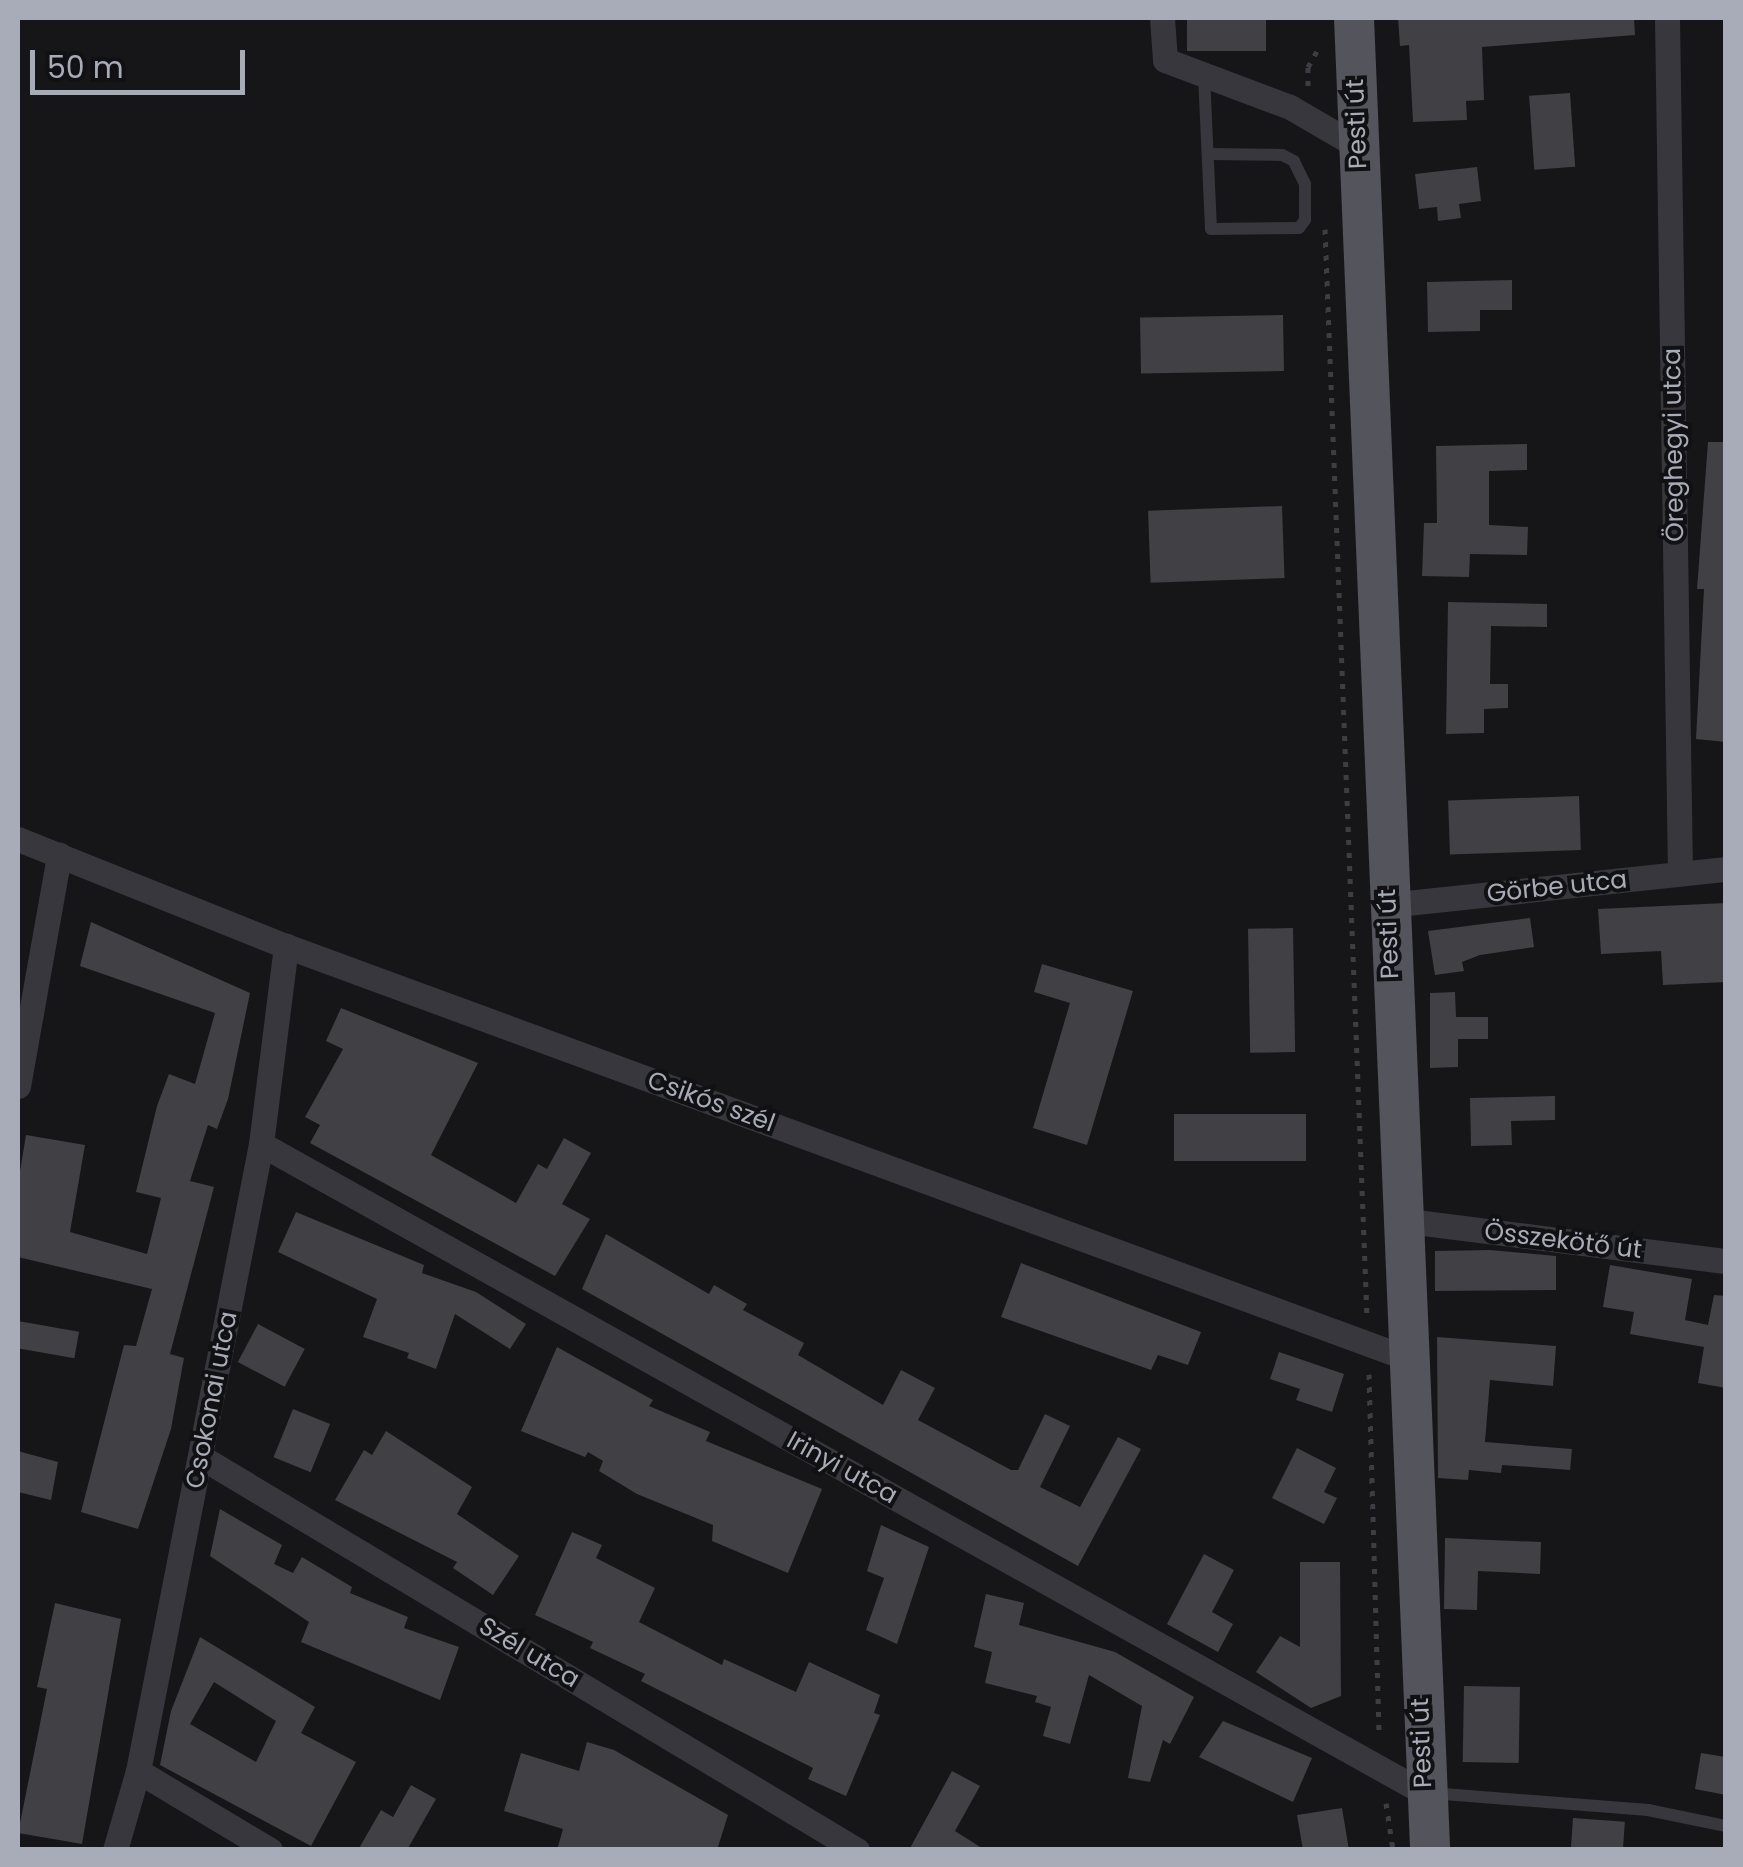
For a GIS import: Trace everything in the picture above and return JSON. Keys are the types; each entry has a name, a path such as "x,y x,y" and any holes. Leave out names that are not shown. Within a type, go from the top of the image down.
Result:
{"main road":[{"name":"Pesti út","path":"1338,24 1357,146 1424,1792 1430,1850"}],"street":[{"path":"1162,18 1165,60 1290,108 1357,146"},
{"name":"Öreghegyi utca","path":"1667,18 1680,873"},
{"name":"Csikós szél","path":"18,839 286,946 1407,1358"},
{"path":"18,1086 59,855"},
{"name":"Görbe utca","path":"1388,905 1726,869"},
{"name":"Csokonai utca","path":"115,1850 138,1771 202,1457 261,1144 286,946"},
{"name":"Irinyi utca","path":"261,1144 1424,1792"},
{"name":"Összekötő út","path":"1400,1220 1726,1262"},
{"name":"Szél utca","path":"202,1457 857,1850"},
{"path":"138,1771 270,1850"}],"lane":[{"path":"1204,75 1211,229 1298,228 1305,220 1305,184 1294,161 1282,155 1208,154"},
{"path":"1424,1792 1648,1810 1726,1826"}],"path":[{"path":"1321,128 1308,94 1308,67 1338,24"},
{"path":"1324,208 1368,1344 1380,1768 1392,1850"}],"building":[{"path":"1187,18 1266,18 1266,51 1187,51"},
{"path":"1398,18 1634,18 1635,35 1482,47 1484,100 1466,101 1467,120 1413,122 1409,45 1400,46"},
{"path":"1570,93 1575,167 1534,170 1529,96"},
{"path":"1477,167 1481,201 1459,204 1461,218 1438,221 1437,207 1419,209 1415,174"},
{"path":"1512,280 1512,310 1480,310 1480,331 1428,332 1427,282"},
{"path":"1283,315 1284,371 1141,373 1140,317"},
{"path":"1708,442 1726,442 1726,742 1696,739 1704,589 1697,589"},
{"path":"1527,444 1527,470 1489,471 1489,525 1528,527 1527,555 1470,554 1469,577 1422,576 1424,523 1437,523 1436,446"},
{"path":"1282,506 1285,578 1151,583 1148,511"},
{"path":"1448,602 1547,604 1547,627 1491,626 1490,684 1508,684 1508,708 1484,709 1484,733 1446,734"},
{"path":"1579,796 1581,850 1450,855 1448,801"},
{"path":"1726,903 1726,982 1663,985 1661,951 1601,954 1598,909"},
{"path":"1530,918 1534,947 1480,955 1462,962 1464,971 1435,975 1428,931"},
{"path":"91,922 250,993 228,1099 217,1129 208,1125 190,1181 214,1187 170,1354 184,1358 171,1429 138,1529 81,1512 124,1345 136,1346 152,1289 18,1257 18,1183 26,1135 85,1145 70,1232 147,1254 161,1198 136,1192 157,1106 169,1074 195,1084 215,1013 80,966"},
{"path":"1293,928 1295,1052 1250,1053 1248,929"},
{"path":"1042,964 1133,991 1087,1145 1033,1128 1070,1003 1034,992"},
{"path":"1455,992 1456,1017 1488,1017 1488,1039 1458,1039 1458,1067 1430,1068 1430,993"},
{"path":"341,1008 478,1063 431,1155 516,1203 538,1164 547,1169 564,1138 591,1153 562,1204 590,1219 555,1276 310,1143 320,1125 305,1117 343,1049 326,1041"},
{"path":"1555,1096 1555,1120 1511,1121 1512,1145 1471,1146 1470,1098"},
{"path":"1174,1114 1306,1114 1306,1161 1174,1161"},
{"path":"296,1212 424,1265 422,1273 476,1292 526,1324 510,1349 455,1314 436,1369 407,1358 409,1353 363,1337 377,1299 278,1252"},
{"path":"606,1234 709,1294 714,1285 747,1304 743,1310 804,1343 798,1355 883,1405 901,1370 935,1388 918,1420 1011,1470 1018,1470 1045,1414 1070,1426 1040,1487 1080,1507 1118,1437 1141,1449 1078,1566 582,1289"},
{"path":"1490,1250 1556,1256 1556,1290 1435,1291 1435,1251"},
{"path":"1021,1263 1201,1332 1188,1365 1158,1355 1151,1370 1001,1317"},
{"path":"1610,1265 1692,1279 1685,1320 1708,1325 1714,1295 1726,1296 1726,1388 1698,1383 1704,1347 1630,1334 1634,1312 1603,1307"},
{"path":"18,1321 79,1332 74,1358 18,1348"},
{"path":"258,1324 305,1349 285,1387 238,1362"},
{"path":"1437,1337 1556,1346 1553,1386 1490,1380 1485,1442 1572,1449 1570,1470 1502,1465 1501,1473 1469,1470 1468,1480 1438,1478"},
{"path":"557,1347 653,1400 649,1406 710,1432 706,1441 822,1489 788,1573 712,1541 713,1525 637,1494 599,1471 603,1461 588,1452 585,1457 521,1431"},
{"path":"1279,1352 1344,1374 1332,1412 1296,1400 1300,1389 1270,1379"},
{"path":"293,1409 330,1424 311,1472 274,1457"},
{"path":"386,1431 472,1487 457,1514 519,1556 493,1595 453,1568 457,1562 335,1500 364,1450 372,1455"},
{"path":"1297,1448 1336,1468 1324,1492 1337,1498 1324,1524 1272,1498"},
{"path":"18,1451 58,1462 51,1500 18,1492"},
{"path":"220,1509 282,1545 274,1564 293,1573 302,1557 352,1587 350,1593 408,1617 404,1628 459,1647 440,1700 301,1642 309,1622 210,1556"},
{"path":"881,1525 929,1547 897,1644 866,1630 884,1578 867,1571"},
{"path":"572,1532 602,1545 596,1558 655,1588 639,1622 722,1665 724,1659 796,1692 809,1662 880,1695 874,1713 880,1715 846,1796 808,1779 813,1768 641,1681 645,1674 590,1648 593,1642 535,1615"},
{"path":"1445,1538 1541,1542 1540,1574 1478,1571 1477,1610 1444,1609"},
{"path":"1204,1554 1234,1570 1212,1612 1233,1624 1218,1652 1167,1624"},
{"path":"1300,1562 1340,1562 1341,1696 1311,1708 1256,1672 1280,1636 1300,1647"},
{"path":"986,1594 1024,1603 1019,1625 1115,1652 1194,1697 1170,1744 1163,1740 1150,1782 1128,1778 1142,1706 1089,1675 1070,1744 1043,1736 1051,1707 1035,1702 1037,1696 985,1683 992,1652 974,1647"},
{"path":"55,1603 121,1619 82,1844 18,1833 47,1689 37,1687"},
{"path":"200,1637 315,1707 301,1733 356,1762 311,1846 160,1765 171,1711","holes":["214,1682 276,1721 256,1762 190,1724"]},
{"path":"1464,1686 1520,1687 1519,1763 1463,1762"},
{"path":"1223,1721 1312,1758 1293,1802 1199,1757"},
{"path":"587,1742 614,1750 728,1815 717,1850 557,1850 563,1829 504,1811 521,1753 579,1771"},
{"path":"1701,1753 1726,1757 1726,1795 1695,1789"},
{"path":"952,1771 980,1786 955,1831 985,1850 909,1850"},
{"path":"411,1785 436,1799 407,1850 358,1850 381,1810 393,1817"},
{"path":"1342,1808 1349,1850 1303,1850 1297,1815"},
{"path":"1573,1818 1625,1822 1623,1850 1571,1850"}]}
